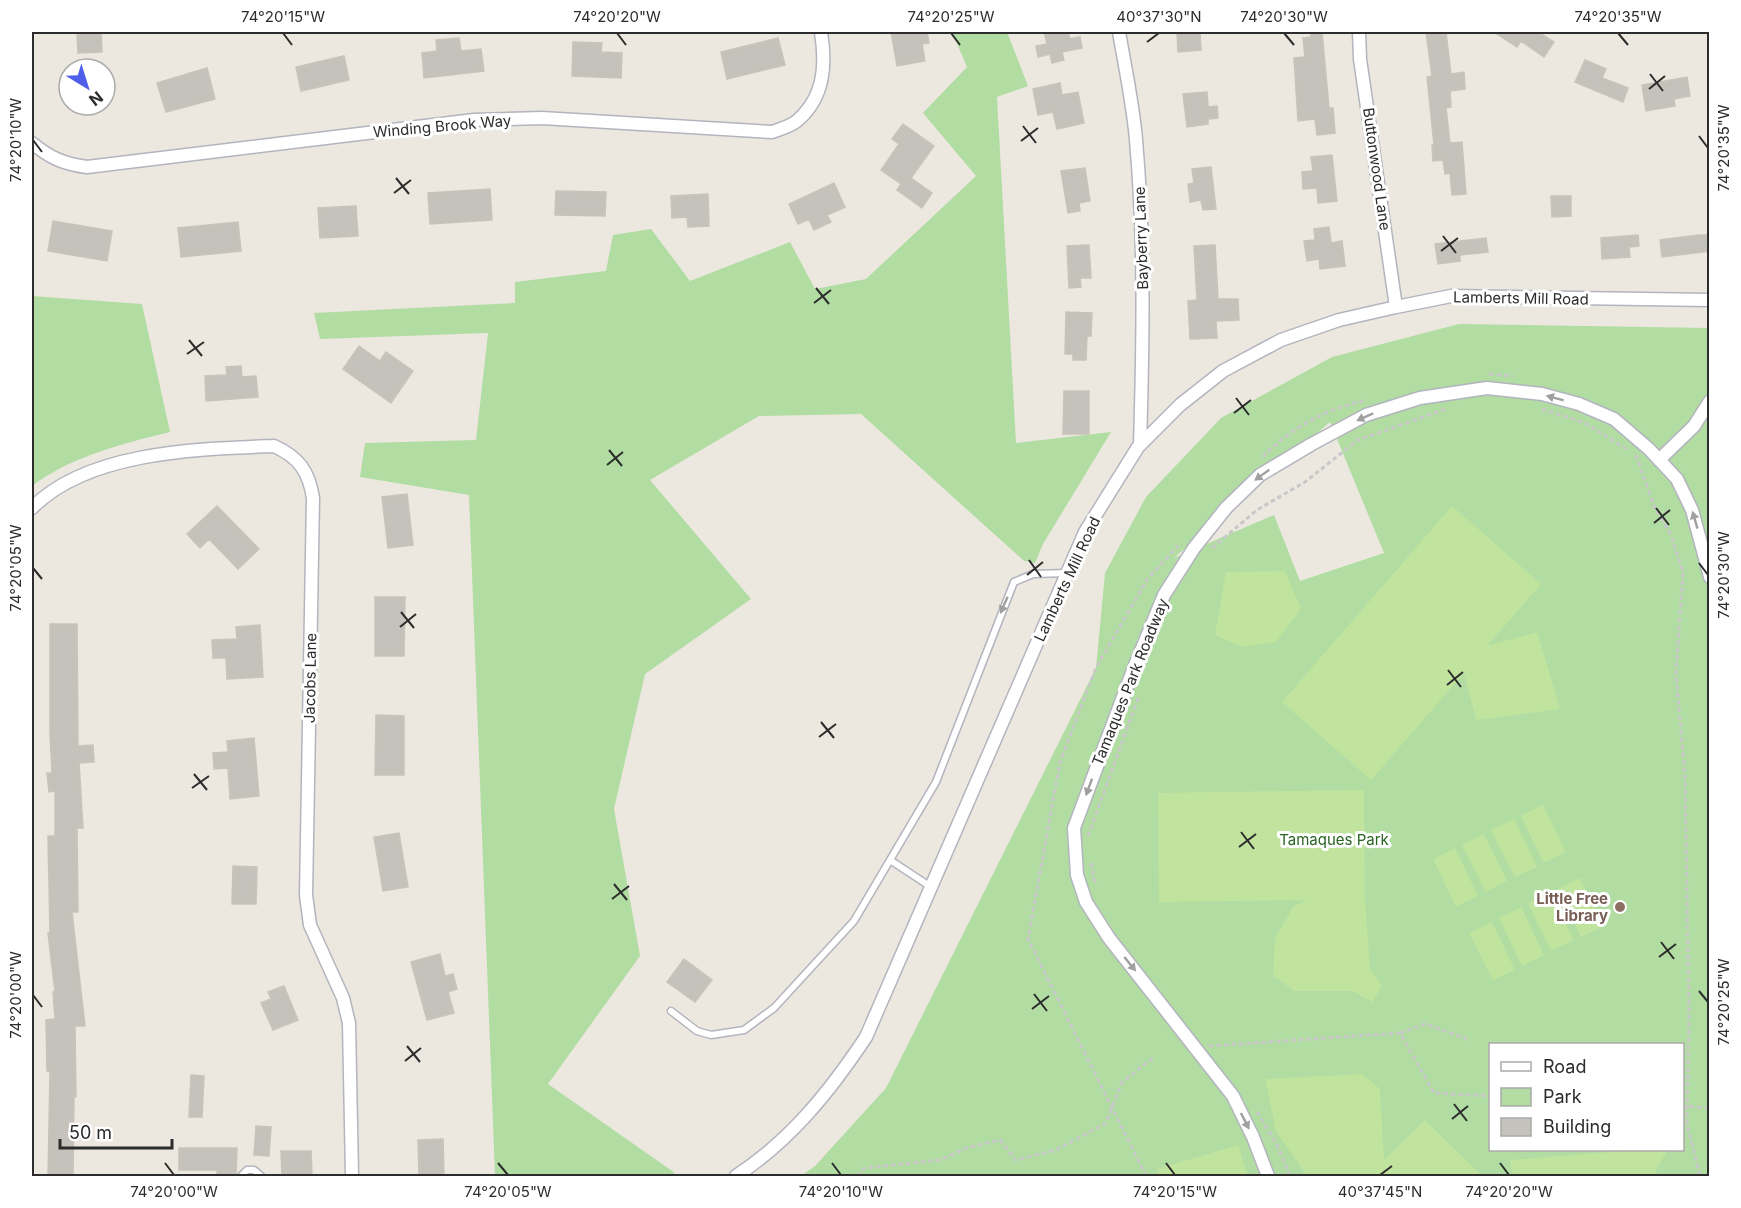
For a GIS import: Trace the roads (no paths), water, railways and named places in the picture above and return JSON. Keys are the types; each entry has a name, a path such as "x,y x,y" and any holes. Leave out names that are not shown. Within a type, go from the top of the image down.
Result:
{"street":[{"name":"Winding Brook Way","path":"32,143 48,156 64,164 87,167 474,120 542,118 772,132 798,121 820,89 824,76 822,32"},
{"name":"Bayberry Lane","path":"1119,32 1136,138 1142,227 1144,316 1140,445"},
{"name":"Buttonwood Lane","path":"1359,32 1360,59 1396,307"},
{"name":"Lamberts Mill Road","path":"736,1176 794,1129 832,1087 866,1037 1085,532 1140,445 1180,405 1223,371 1281,340 1339,320 1451,296 1710,300"},
{"name":"Tamaques Park Roadway","path":"1268,1176 1253,1137 1233,1096 1199,1042 1108,938 1086,902 1077,875 1074,828 1132,670 1164,595 1194,548 1226,508 1260,475 1366,415 1420,398 1487,388 1542,394 1579,404 1614,419 1677,479 1692,510 1710,577"},
{"path":"1659,460 1694,426 1710,401"},
{"name":"Jacobs Lane","path":"32,508 63,486 104,468 149,456 274,446 289,452 300,462 310,479 313,498 306,895 310,925 343,998 349,1023 352,1176"}],"lane":[{"path":"671,1011 697,1031 711,1035 744,1030 758,1022 854,921 936,782 1014,582 1034,574 1068,573"},
{"path":"890,860 931,888"},
{"path":"241,1176 247,1170 254,1170 261,1176"}],"place":[{"name":"Little Free Library","path":"1620,907"}],"park label":[{"name":"Tamaques Park","path":"1334,839"}]}
